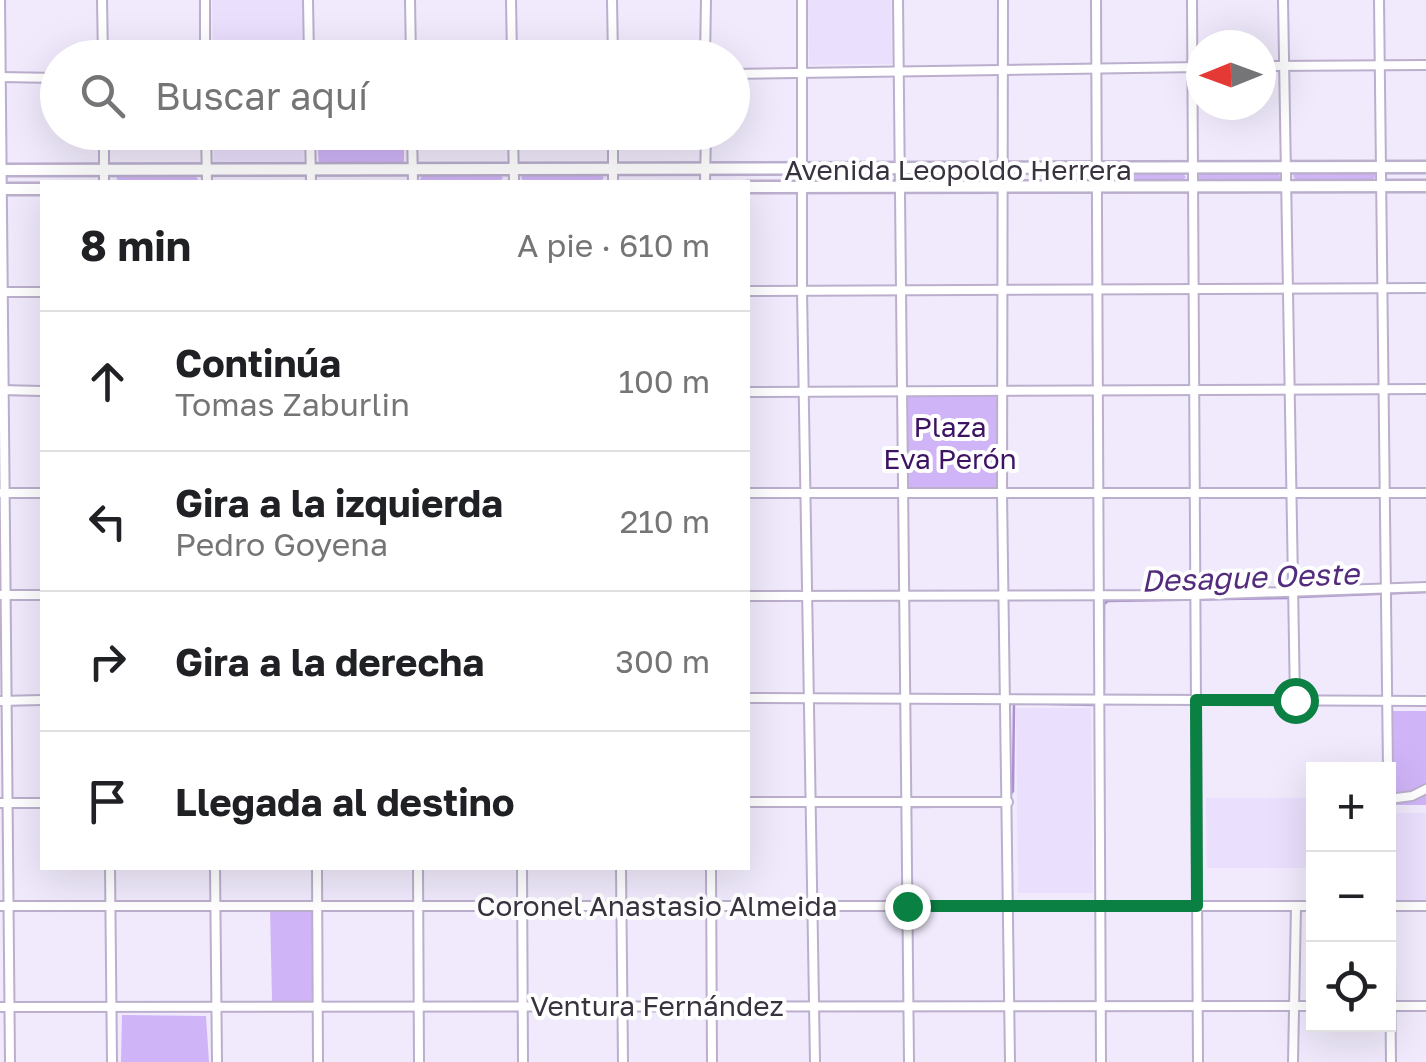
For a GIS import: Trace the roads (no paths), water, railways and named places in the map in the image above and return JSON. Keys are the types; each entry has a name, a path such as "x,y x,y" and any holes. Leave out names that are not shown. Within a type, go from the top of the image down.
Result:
{"street":[{"path":"0,0 4,906 10,1062"},
{"path":"102,0 102,40"},
{"path":"205,0 205,40"},
{"path":"308,0 309,40"},
{"path":"410,0 411,40"},
{"path":"512,0 512,40"},
{"path":"612,0 613,40"},
{"path":"706,0 706,40"},
{"path":"802,0 802,290 815,1062"},
{"path":"898,0 909,1062"},
{"path":"1003,0 1002,493 1010,1062"},
{"path":"1096,0 1101,1062"},
{"path":"1192,0 1194,30"},
{"path":"1283,0 1295,700"},
{"path":"1379,0 1388,762"},
{"path":"1276,66 1426,65"},
{"path":"750,74 1186,67"},
{"path":"0,77 40,78"},
{"path":"1195,120 1198,1062"},
{"path":"104,150 104,176"},
{"path":"206,150 207,176"},
{"path":"310,150 311,177"},
{"path":"412,150 413,177"},
{"path":"513,150 514,180"},
{"path":"613,150 613,180"},
{"path":"706,150 706,180"},
{"name":"Avenida Leopoldo Herrera","path":"1,170 104,176 413,177 514,169 1426,167"},
{"name":"Avenida Leopoldo Herrera","path":"750,187 1426,186"},
{"path":"0,189 40,188"},
{"path":"750,291 1426,288"},
{"path":"1,292 40,292"},
{"path":"2,390 40,391"},
{"path":"750,392 1426,390"},
{"path":"2,493 40,493"},
{"path":"750,494 1426,493"},
{"path":"750,596 1194,595 1426,587"},
{"path":"3,595 40,594"},
{"path":"750,698 1426,701"},
{"path":"3,701 40,700"},
{"path":"1396,798 1426,789"},
{"path":"750,802 1008,802"},
{"path":"4,803 40,804"},
{"path":"110,870 112,1062"},
{"path":"215,870 217,1062"},
{"path":"317,870 318,1062"},
{"path":"418,870 419,1062"},
{"path":"522,870 523,1062"},
{"path":"621,870 623,1062"},
{"path":"711,870 712,1062"},
{"name":"Coronel Anastasio Almeida","path":"4,906 1306,906"},
{"path":"1293,1062 1296,906"},
{"path":"1396,906 1426,906"},
{"name":"Ventura Fernández","path":"5,1007 1306,1006"},
{"path":"1396,1006 1426,1006"},
{"path":"1390,1032 1391,1062"}],"waterway":[{"name":"Desague Oeste","path":"1298,597 1426,592"},
{"name":"Desague Oeste","path":"1104,689 1104,604 1108,601 1290,598"},
{"name":"Desague Oeste","path":"1010,795 1014,703 1095,702"},
{"name":"Desague Oeste","path":"912,807 1003,806"}],"park label":[{"name":"Plaza Eva Perón","path":"950,442"}]}
